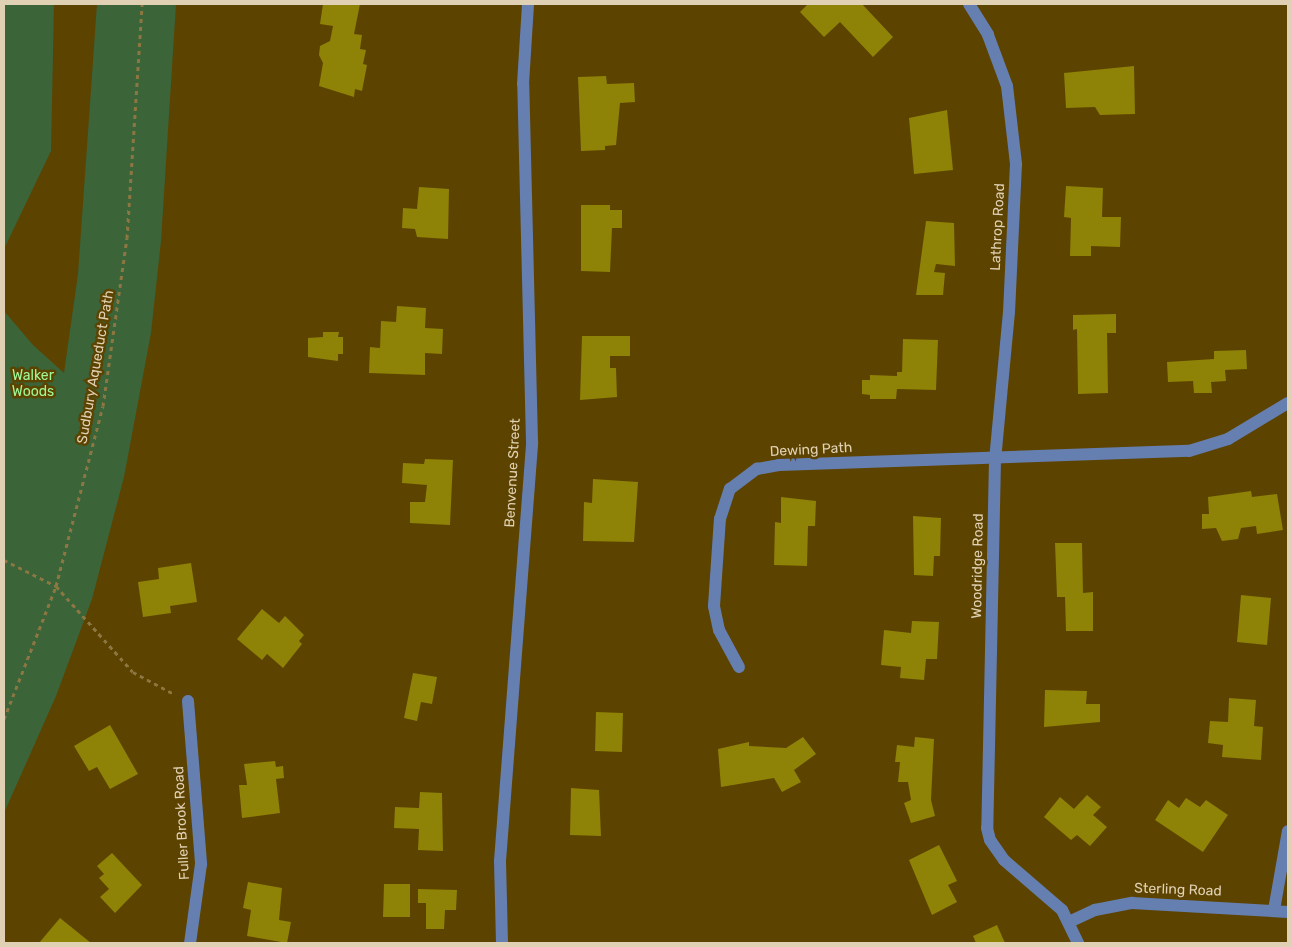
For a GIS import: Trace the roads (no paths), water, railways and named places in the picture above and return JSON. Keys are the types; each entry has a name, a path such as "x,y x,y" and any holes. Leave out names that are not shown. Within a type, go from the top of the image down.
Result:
{"street":[{"name":"Benvenue Street","path":"502,943 500,861 532,442 523,84 528,4"},
{"name":"Lathrop Road","path":"969,4 1001,68 1015,144 1009,312 995,460"},
{"path":"995,460 1202,449 1228,439 1288,403"},
{"name":"Dewing Path","path":"739,667 719,630 714,606 722,508 730,489 739,481 757,469 779,465 995,460"},
{"name":"Woodridge Road","path":"995,460 987,828 990,840 1004,860 1051,898 1070,922 1078,943"},
{"name":"Fuller Brook Road","path":"188,701 201,864 190,943"},
{"path":"1274,910 1288,831"},
{"name":"Sterling Road","path":"1070,922 1095,910 1132,903 1288,912"}],"park label":[{"name":"Walker Woods","path":"33,384"}]}
